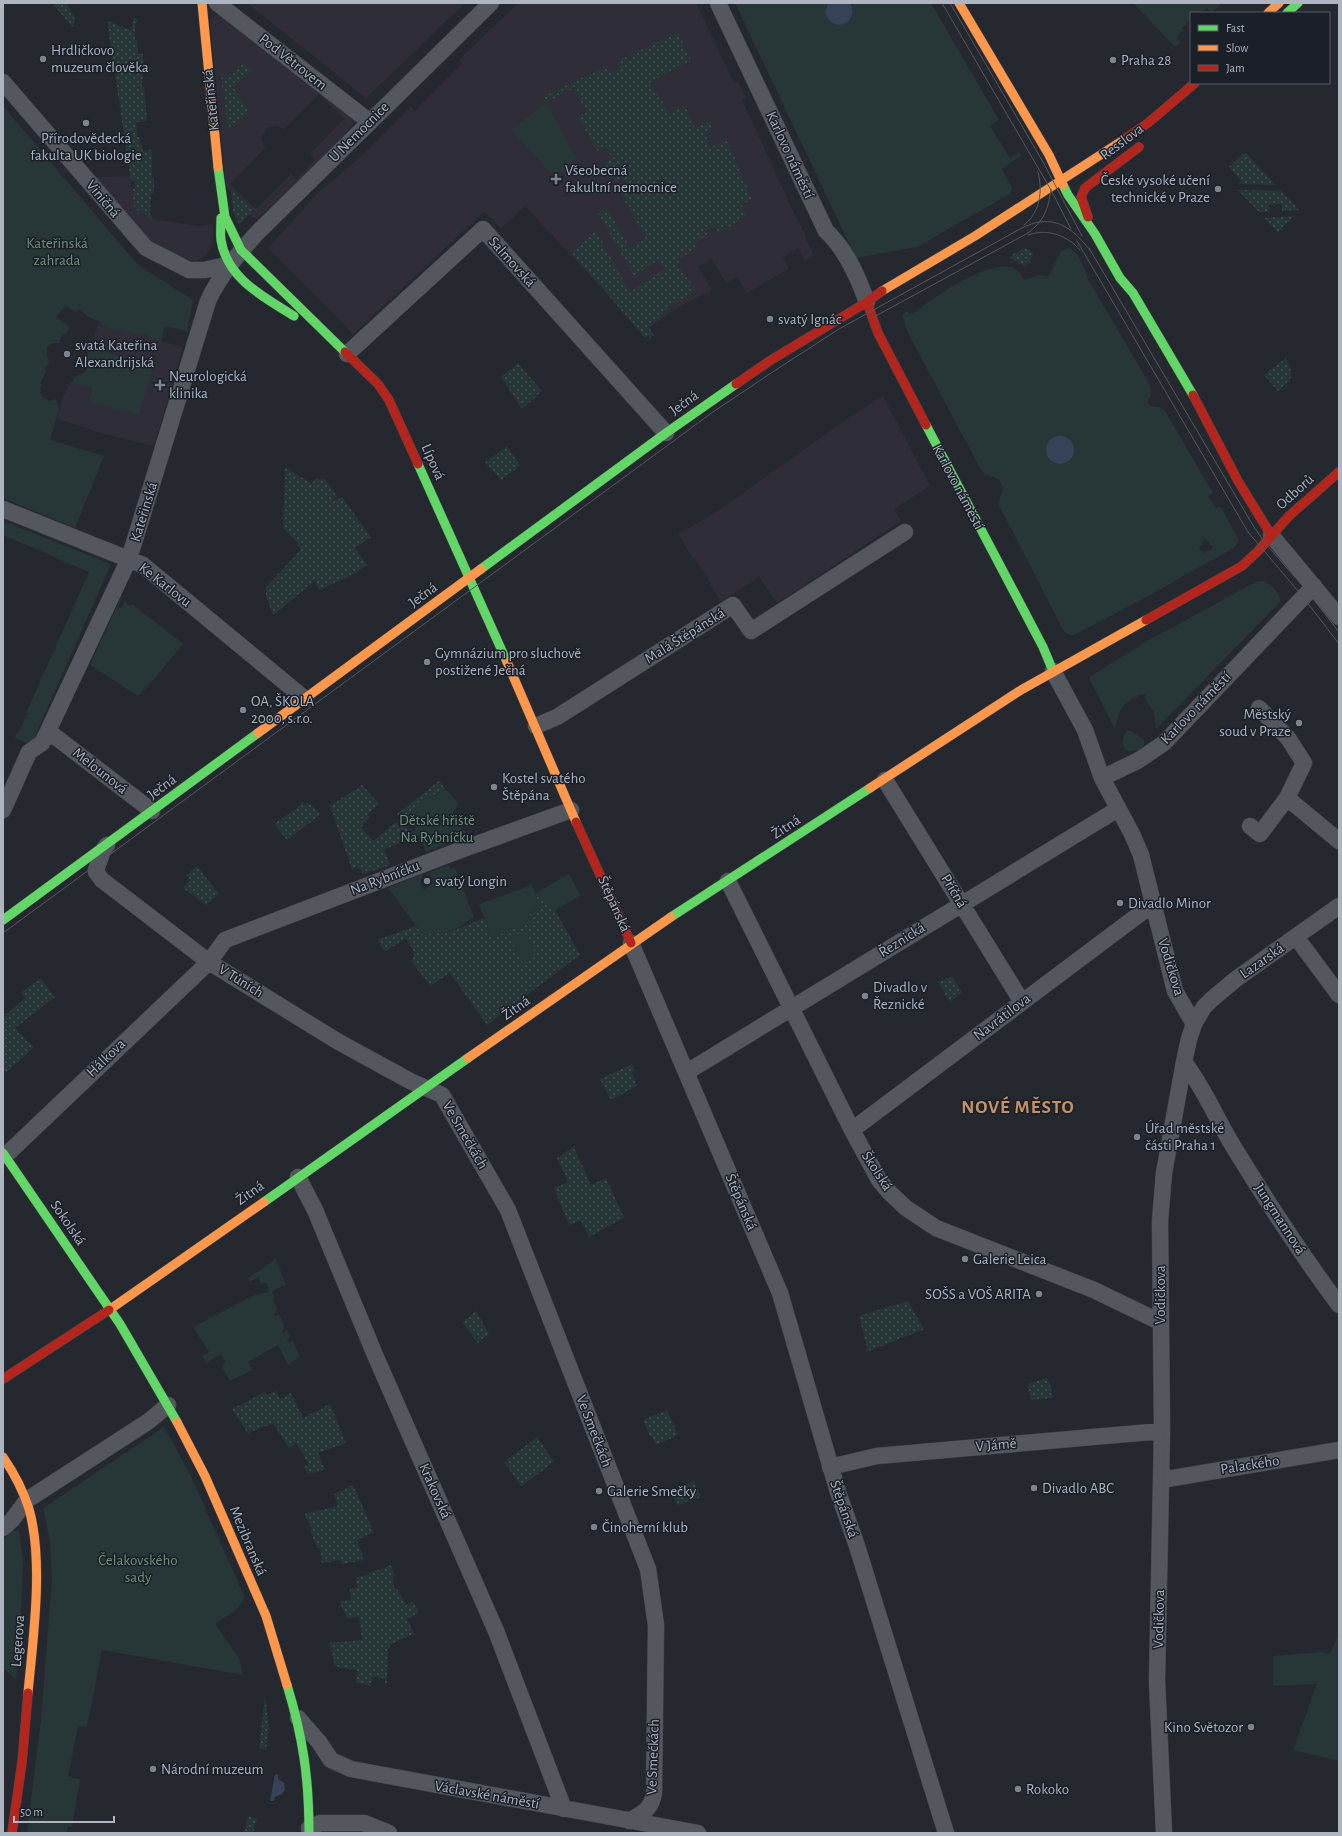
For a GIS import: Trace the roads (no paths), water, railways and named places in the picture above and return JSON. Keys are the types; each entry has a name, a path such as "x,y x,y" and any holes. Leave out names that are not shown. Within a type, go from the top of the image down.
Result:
{"main road":[{"name":"Kateřinská","path":"202,3 221,197 221,241 230,264"},
{"path":"959,3 1049,155 1068,195 1095,234 1120,278 1133,293 1209,425 1228,465 1254,509 1271,534 1254,557 1232,572 1072,662 1053,671"},
{"path":"1269,12 1279,3"},
{"path":"1288,12 1298,3"},
{"name":"Resslova","path":"1061,180 1145,125 1193,84"},
{"name":"Resslova","path":"1095,234 1082,203 1081,198 1083,191 1148,141"},
{"path":"867,302 882,290 975,236 1061,180"},
{"name":"Kateřinská","path":"221,197 225,217 241,250"},
{"name":"Lípová","path":"241,250 378,384 389,400 476,594"},
{"name":"Lípová","path":"230,264 247,286 299,319 347,354"},
{"name":"Ječná","path":"3,920 469,579 570,502 666,433 771,360 867,302"},
{"name":"Karlovo náměstí","path":"867,302 878,333 1043,647 1053,671"},
{"name":"Odborů","path":"1271,534 1339,472"},
{"name":"Štěpánská","path":"476,594 536,726 571,810 631,944"},
{"name":"Žitná","path":"3,1379 110,1309 631,944 1053,671"},
{"name":"Sokolská","path":"4,1154 110,1309"},
{"name":"Mezibranská","path":"110,1309 168,1405 205,1476 266,1616 297,1717 305,1756 309,1803 309,1830"},
{"name":"Legerova","path":"3,1457 17,1477 27,1500 34,1531 37,1575 26,1730 12,1833"}],"street":[{"name":"Pod Větrovem","path":"217,3 370,122"},
{"name":"U Nemocnice","path":"230,264 241,250 491,3"},
{"name":"Karlovo náměstí","path":"718,3 826,231 846,257 859,282 867,302"},
{"name":"Viničná","path":"3,82 146,248 189,270 205,270 230,264"},
{"name":"Salmovská","path":"347,354 483,229 666,433"},
{"name":"Kateřinská","path":"3,810 29,752 42,743 129,559 208,301 216,283 230,264"},
{"name":"Ke Karlovu","path":"3,509 129,559 147,568 305,699"},
{"name":"Malá Štěpánská","path":"536,726 557,717 733,605 751,631 905,532"},
{"path":"1271,534 1339,617"},
{"name":"Karlovo náměstí","path":"1053,671 1085,730 1102,778 1138,760 1164,743 1314,586"},
{"path":"1250,826 1260,834 1287,798 1304,763 1288,738 1259,708"},
{"name":"Melounová","path":"48,731 152,811"},
{"name":"Vodičkova","path":"1102,778 1141,855 1175,992 1194,1024 1184,1062 1164,1173 1160,1221 1162,1431 1158,1681 1164,1833"},
{"name":"Příčná","path":"885,780 1022,1002"},
{"path":"1287,798 1339,841"},
{"name":"Řeznická","path":"687,1072 1118,809"},
{"name":"Na Rybníčku","path":"208,962 225,940 455,852 571,810"},
{"name":"V Tůních","path":"108,844 103,850 98,864 96,872 98,876 208,962 337,1041 425,1089"},
{"name":"Školská","path":"728,881 852,1130 884,1187 906,1208 936,1228 1094,1290 1160,1322"},
{"name":"Navrátilova","path":"852,1130 1153,904"},
{"name":"Lazarská","path":"1194,1024 1204,1007 1222,990 1339,906"},
{"path":"1296,937 1339,995"},
{"name":"Štěpánská","path":"631,944 687,1072 780,1294 830,1467 862,1561 946,1833"},
{"name":"Hálkova","path":"4,1154 208,962"},
{"name":"Jungmannová","path":"1184,1062 1195,1077 1225,1131 1295,1244 1339,1305"},
{"name":"Ve Smečkách","path":"425,1089 442,1095 508,1210 648,1569 656,1625 654,1793 650,1806 645,1812 629,1821"},
{"name":"Krakovská","path":"298,1177 315,1210 375,1355 496,1631 564,1809"},
{"path":"3,1528 12,1520 27,1500 148,1421 168,1405"},
{"name":"V Jámě","path":"830,1467 877,1456 1162,1431"},
{"name":"Palackého","path":"1161,1480 1339,1450"},
{"name":"Václavské náměstí","path":"297,1717 331,1760 351,1770 698,1833"},
{"path":"309,1830 320,1824 364,1823 388,1833"}],"water":[{"path":"828,3 850,3 852,16 849,21 838,25 828,19 825,12"},
{"path":"1060,436 1070,440 1074,450 1070,460 1060,464 1050,460 1046,450 1050,440"},
{"path":"275,1774 278,1775 278,1779 284,1783 285,1790 282,1794 275,1797 274,1801 270,1801"}],"tram line":[{"path":"942,3 1051,190 1071,229"},
{"path":"950,3 1043,162 1082,236"},
{"path":"1024,225 1034,214 1039,201 1040,187 1038,172"},
{"path":"872,318 1028,233 1042,219 1051,190"},
{"path":"3,933 713,412 839,329 1031,224 1042,222 1060,224 1077,235 1092,253"},
{"path":"1028,235 1042,232 1056,234 1069,240 1080,250"},
{"path":"1077,241 1248,532 1303,597 1339,644"},
{"path":"1089,248 1254,527 1265,543 1308,592 1339,632"},
{"path":"1161,1833 1154,1679 1158,1431 1156,1235 1157,1211 1167,1137 1184,1045 1192,1021 1209,997 1220,987 1339,901"},
{"path":"1163,1324 1163,1236 1165,1192 1190,1048 1198,1024 1205,1012 1224,992 1339,911"},
{"path":"1164,1358 1165,1431 1161,1679 1168,1833"}],"place":[{"name":"Hrdličkovo muzeum člověka","path":"43,59"},
{"name":"Praha 28","path":"1113,60"},
{"name":"Přírodovědecká fakulta UK biologie","path":"86,123"},
{"name":"Všeobecná fakultní nemocnice","path":"556,179"},
{"name":"České vysoké učení technické v Praze","path":"1218,189"},
{"name":"svatý Ignác","path":"770,319"},
{"name":"svatá Kateřina Alexandrijská","path":"67,354"},
{"name":"Neurologická klinika","path":"160,385"},
{"name":"Gymnázium pro sluchově postižené Ječná","path":"427,662"},
{"name":"OA, ŠKOLA 2000, s.r.o.","path":"243,710"},
{"name":"Městský soud v Praze","path":"1299,723"},
{"name":"Kostel svatého Štěpána","path":"494,787"},
{"name":"svatý Longin","path":"427,881"},
{"name":"Divadlo Minor","path":"1120,903"},
{"name":"Divadlo v Řeznické","path":"865,996"},
{"name":"Úřad městské části Praha 1","path":"1137,1137"},
{"name":"Galerie Leica","path":"965,1259"},
{"name":"SOŠS a VOŠ ARITA","path":"1039,1294"},
{"name":"Divadlo ABC","path":"1034,1488"},
{"name":"Galerie Smečky","path":"599,1491"},
{"name":"Činoherní klub","path":"594,1527"},
{"name":"Kino Světozor","path":"1251,1727"},
{"name":"Národní muzeum","path":"153,1769"},
{"name":"Rokoko","path":"1018,1789"}],"district":[{"name":"NOVÉ MĚSTO","path":"1018,1107"}],"park label":[{"name":"Kateřinská zahrada","path":"57,252"},
{"name":"Dětské hřiště Na Rybníčku","path":"437,828"},
{"name":"Čelakovského sady","path":"138,1568"}]}
